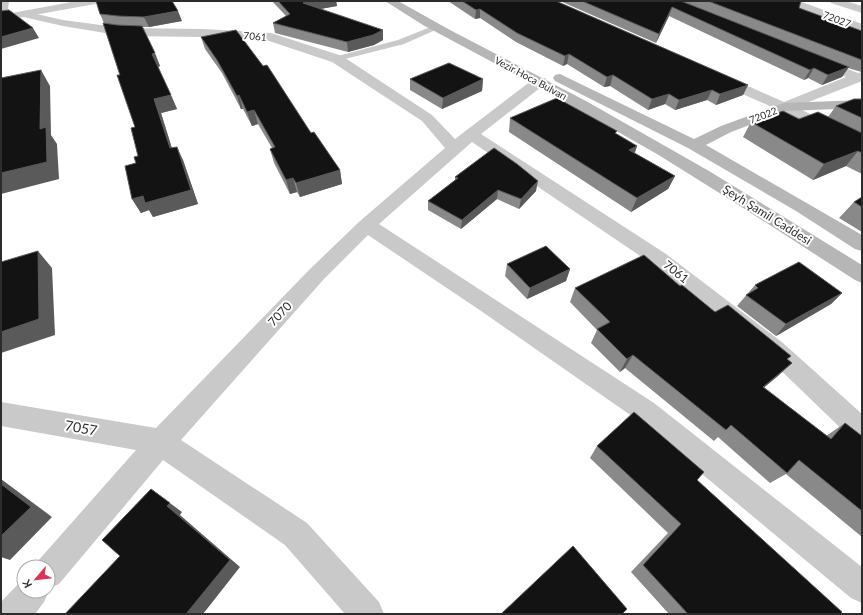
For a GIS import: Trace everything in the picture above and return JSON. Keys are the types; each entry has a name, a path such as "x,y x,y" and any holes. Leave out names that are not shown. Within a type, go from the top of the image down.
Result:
{"main road":[{"name":"Vezir Hoca Bulvarı","path":"390,1 441,23 694,145"},
{"name":"Vezir Hoca Bulvarı","path":"540,72 670,157"},
{"name":"72022","path":"694,145 726,129 784,107 862,104"},
{"name":"Şeyh Şamil Caddesi","path":"694,145 795,203 862,244"},
{"name":"Şeyh Şamil Caddesi","path":"670,157 743,200 862,275"}],"street":[{"path":"4,1 1,17 95,1"},
{"name":"72027","path":"789,1 862,28"},
{"path":"835,1 862,10"},
{"name":"7061","path":"23,14 63,23 123,32 203,33 267,36 337,59 427,118 454,148"},
{"path":"806,57 860,76"},
{"name":"7070","path":"56,565 162,442 316,274 367,225 454,148 472,135 540,72"},
{"path":"704,72 784,107 862,146"},
{"path":"784,107 860,76"},
{"name":"7061","path":"472,135 660,259 776,350 862,431"},
{"path":"367,225 492,307 645,411 862,587"},
{"name":"7057","path":"1,414 162,442"},
{"path":"162,442 296,534 367,614"},
{"path":"13,614 26,599"}],"lane":[{"path":"337,59 401,42 441,23"}],"building":[{"path":"96,1 172,1 178,11 144,17 100,14"},
{"path":"278,1 314,1 303,3 383,30 373,35 347,42 273,23 290,14"},
{"path":"462,1 556,1 748,85 720,94 712,90 679,100 669,94 652,99 613,75 607,77 569,54 565,56 517,33 480,9 476,10"},
{"path":"582,1 681,1 849,67 828,75 814,68 810,70 672,7 659,34"},
{"path":"708,1 801,1 799,8 862,31 862,60"},
{"path":"9,10 33,28 1,37 1,11"},
{"path":"103,23 142,26 155,53 152,54 171,95 154,99 170,148 177,147 191,190 145,203 143,196 132,199 125,166 136,163 134,157 138,156 131,128 135,127 117,75 120,75"},
{"path":"236,30 263,66 267,65 311,133 314,132 340,170 296,183 293,178 286,180 270,149 275,147 254,110 247,112 239,95 237,96 217,60 201,37"},
{"path":"449,63 483,79 443,98 410,79"},
{"path":"41,70 40,129 46,127 47,162 1,173 1,78"},
{"path":"557,98 617,131 615,133 637,146 629,150 675,176 637,198 510,118"},
{"path":"854,99 862,99 862,118 836,106"},
{"path":"783,111 799,119 818,112 862,133 862,153 858,151 824,164 751,122"},
{"path":"494,148 538,181 521,199 498,190 462,220 428,201 458,178 455,177"},
{"path":"862,197 862,207 854,202"},
{"path":"546,246 570,269 530,288 507,264"},
{"path":"38,251 39,319 1,332 1,262"},
{"path":"644,255 680,286 682,285 715,312 728,305 791,356 787,359 792,363 763,387 831,439 845,423 862,436 862,511 799,460 787,473 731,425 726,430 633,355 627,359 597,329 610,322 575,288"},
{"path":"799,262 842,293 786,324 746,295 758,288 755,285"},
{"path":"634,412 704,472 697,480 842,612 840,614 688,614 643,565 681,524 597,446"},
{"path":"1,484 31,507 1,536"},
{"path":"151,489 170,503 167,506 230,560 186,614 65,614 120,556 102,540"},
{"path":"573,546 627,609 622,614 501,614"}]}
